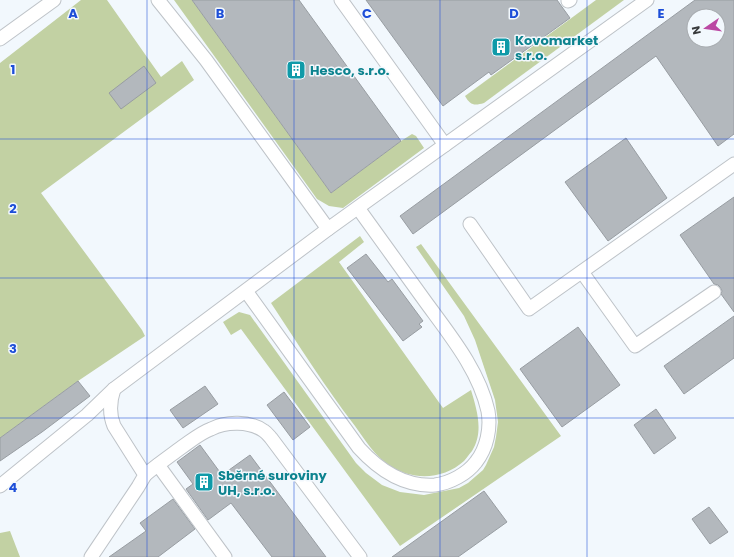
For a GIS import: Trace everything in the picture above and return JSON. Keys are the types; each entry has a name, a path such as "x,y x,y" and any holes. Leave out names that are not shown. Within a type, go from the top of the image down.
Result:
{"lane":[{"path":"0,39 54,0"},
{"path":"158,0 206,60 328,229"},
{"path":"341,0 446,145"},
{"path":"0,486 87,415 114,389 328,229 647,0"},
{"path":"470,224 529,309 734,164"},
{"path":"246,291 359,448 377,466 388,474 401,479 427,485 445,483 467,471 480,458 484,450 487,442 489,426 488,410 478,380 451,336 358,208"},
{"path":"582,272 636,346 714,292"},
{"path":"114,389 110,409 112,422 145,475"},
{"path":"91,557 145,475 200,435 211,428 224,424 253,426 264,431 271,438 360,557"},
{"path":"158,465 225,557"}],"green space":[{"path":"81,0 107,0 161,77 182,61 194,80 41,193 145,336 78,381 0,438 0,63"},
{"path":"174,0 192,0 331,193 412,134 416,136 424,148 343,208 329,206 317,199"},
{"path":"596,0 624,0 484,103 473,104 467,99 465,96"},
{"path":"360,236 364,242 339,262 443,408 471,390 477,413 479,429 476,444 464,461 447,472 427,476 407,474 389,465 379,457 366,442 333,396 271,303"},
{"path":"421,244 561,436 400,546 241,329 231,335 223,322 239,312 250,315 356,463 382,485 400,492 424,495 459,488 468,483 483,470 494,447 498,422 495,400 475,340 464,316 416,247"},
{"path":"10,531 20,557 0,557 0,533"}],"building":[{"name":"Hesco, s.r.o.","path":"192,0 299,0 401,141 331,193"},
{"path":"366,0 557,0 570,18 491,75 489,72 443,106"},
{"path":"695,0 734,0 734,134 718,146 656,56 413,234 400,216"},
{"path":"144,66 156,83 121,109 109,93"},
{"path":"626,138 667,198 608,241 565,182"},
{"path":"734,197 734,312 721,294 722,291 720,287 714,284 680,235"},
{"path":"366,254 388,282 392,279 423,321 419,324 422,327 403,341 347,268"},
{"path":"734,316 734,358 684,394 664,366"},
{"path":"578,327 620,385 562,427 520,369"},
{"path":"78,381 90,396 0,461 0,438"},
{"path":"205,386 218,404 183,428 170,410"},
{"path":"284,392 310,427 293,440 267,405"},
{"path":"656,409 676,438 654,454 634,425"},
{"path":"200,445 222,475 250,455 326,557 272,557 231,503 208,520 186,489 193,484 177,462"},
{"path":"484,491 507,522 458,557 392,557"},
{"path":"173,499 195,529 158,557 109,557 146,531 140,523"},
{"path":"709,507 728,532 710,544 692,519"}],"place":[{"name":"Kovomarket s.r.o.","path":"501,47"},
{"name":"Hesco, s.r.o.","path":"296,70"},
{"name":"Sběrné suroviny UH, s.r.o.","path":"204,482"}]}
